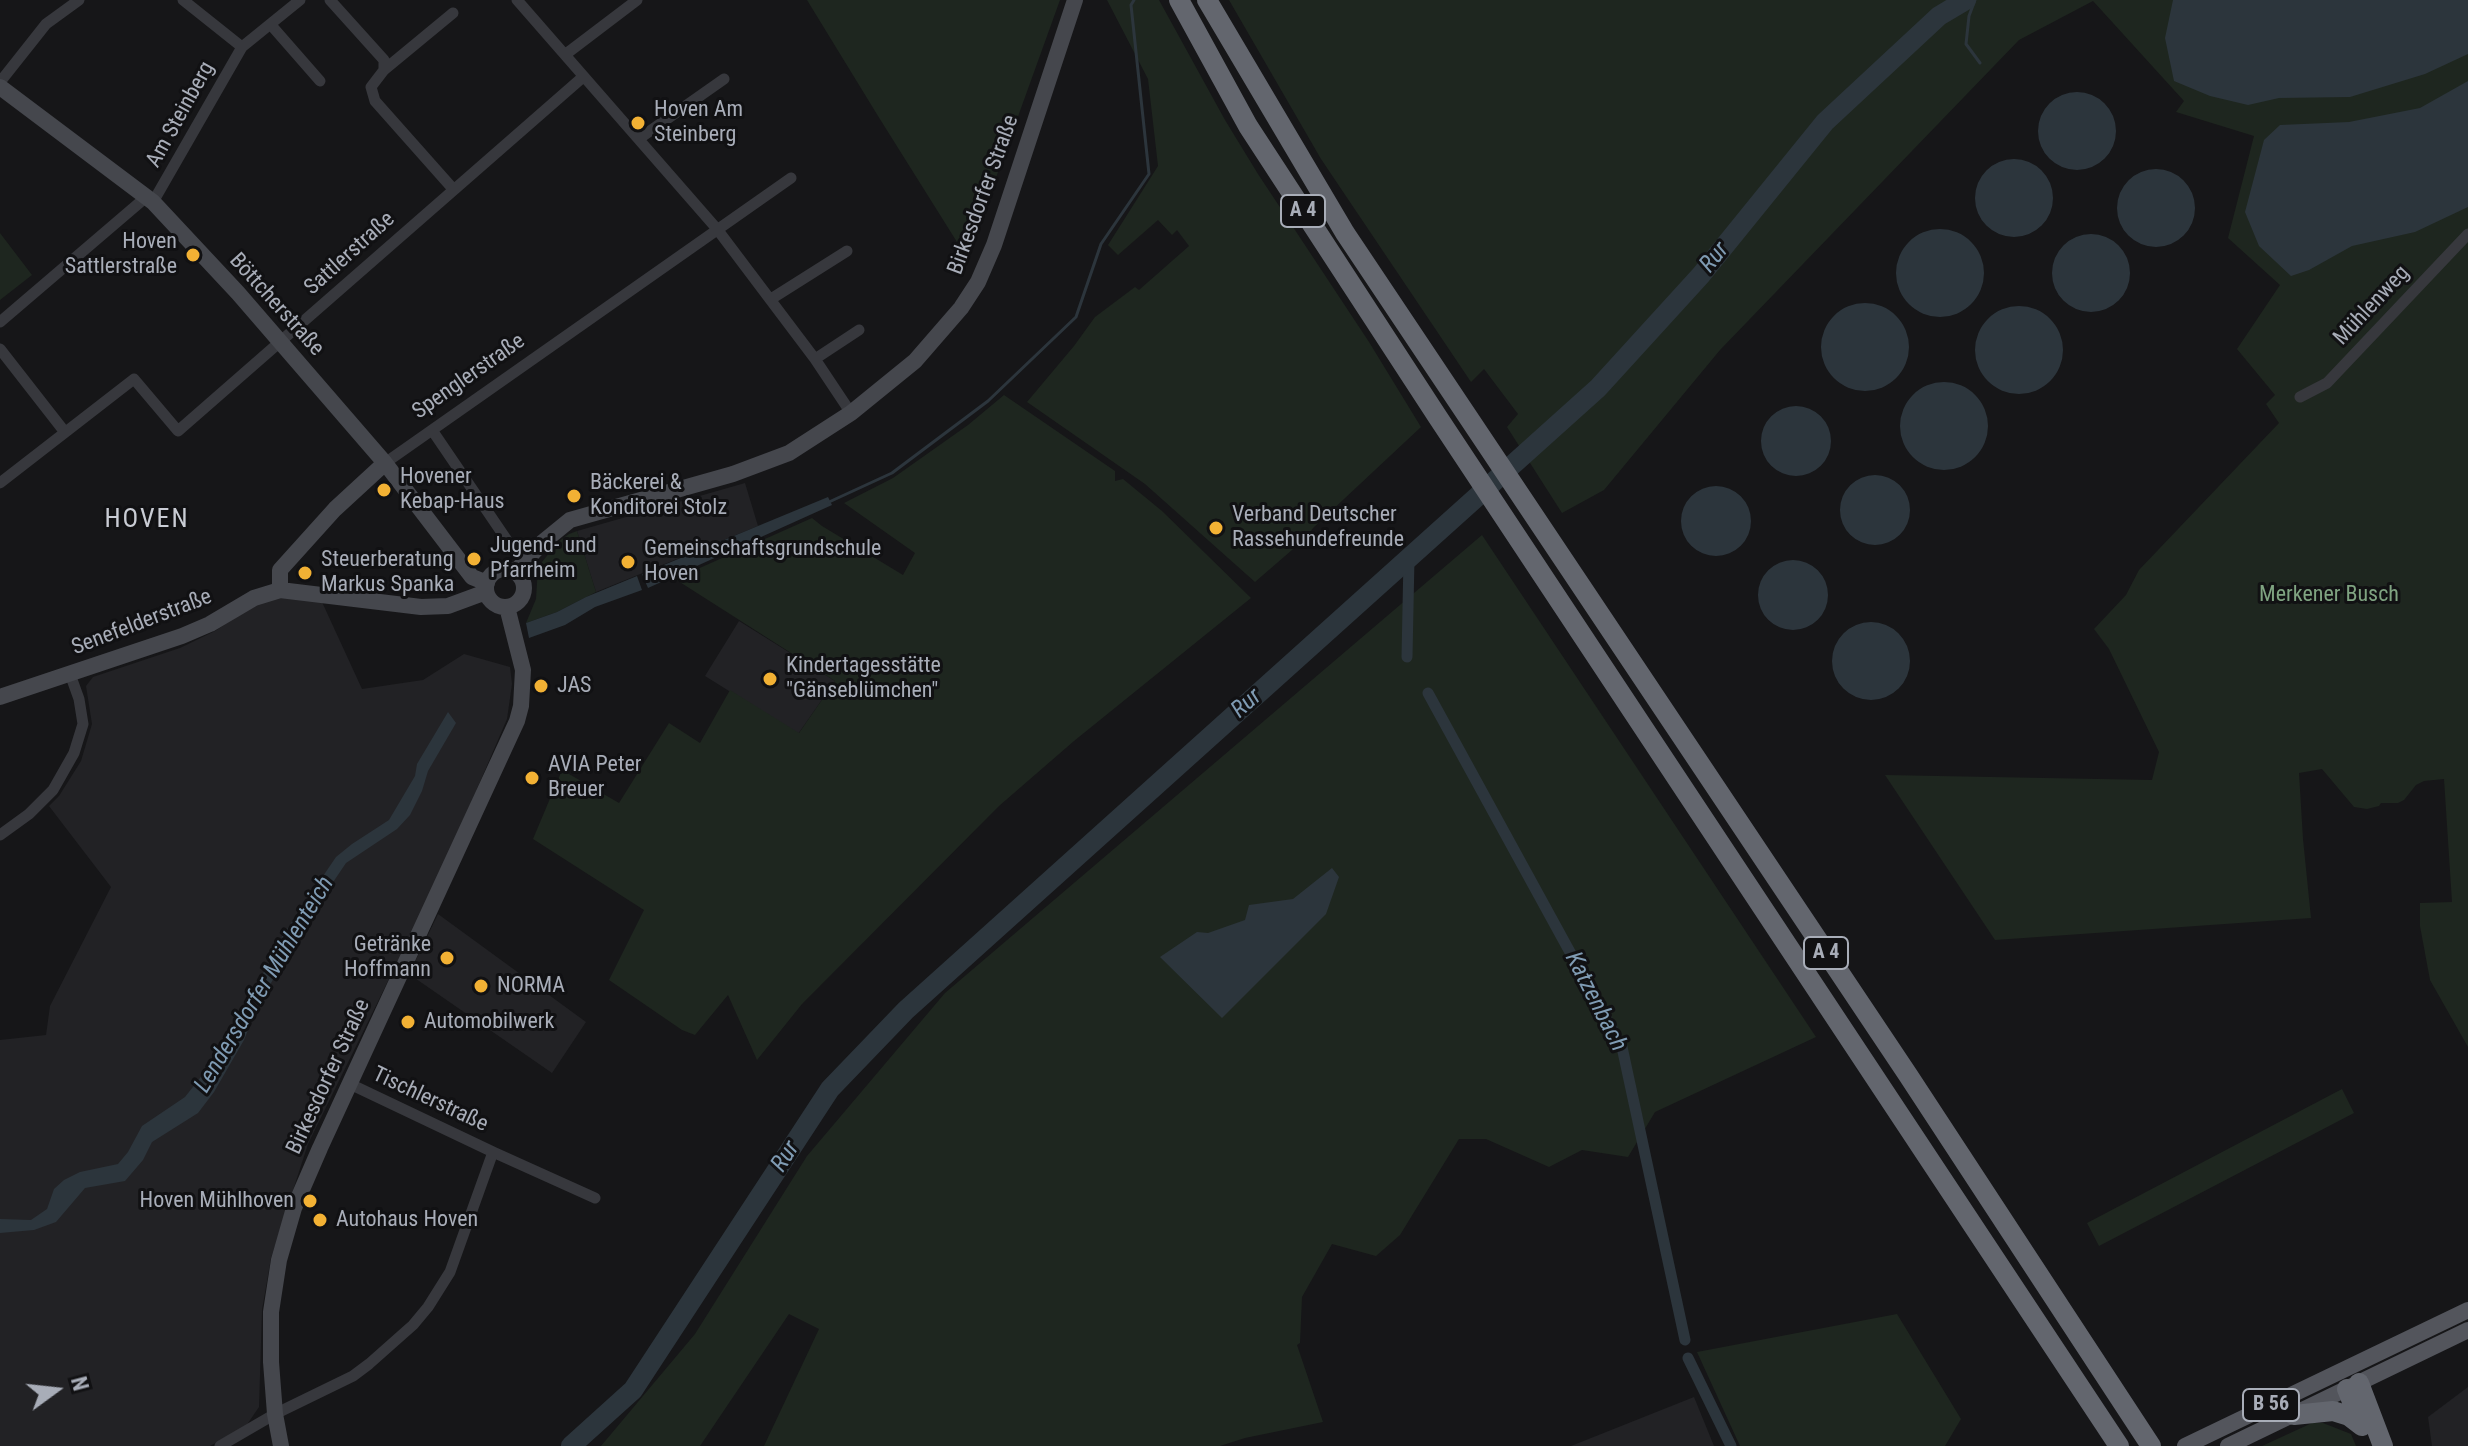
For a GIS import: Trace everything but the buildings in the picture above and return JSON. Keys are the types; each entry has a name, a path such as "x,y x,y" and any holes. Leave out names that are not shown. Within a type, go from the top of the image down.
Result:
{"highway":[{"name":"A 4","path":"1179,0 1248,126 2119,1446"},
{"name":"A 4","path":"1207,0 1345,233 1899,1062 2151,1446"},
{"path":"2350,1381 2370,1446"},
{"path":"2350,1381 2383,1446"},
{"path":"2294,1415 2333,1411 2349,1416 2362,1426"}],"main road":[{"name":"Birkesdorfer Straße","path":"520,566 570,520 733,474 789,453 851,413 915,361 955,316 978,282 994,245 1075,0"},
{"name":"Böttcherstraße","path":"0,84 149,200 281,342 385,463 472,577 486,587"},
{"name":"Spenglerstraße","path":"280,590 280,570 335,509 385,463"},
{"path":"520,566 523,594 516,604 507,607 493,603 486,587 493,573 520,566"},
{"name":"Senefelderstraße","path":"0,697 182,636 210,624 254,598 280,590 421,607 448,606 486,587"},
{"name":"Birkesdorfer Straße","path":"281,1446 271,1362 271,1312 279,1260 294,1208 517,721 523,696 523,670 507,607"},
{"name":"B 56","path":"2228,1446 2294,1415 2468,1310"},
{"name":"B 56","path":"2192,1443 2350,1381 2468,1330"}],"street":[{"path":"0,84 46,24 79,0"},
{"name":"Am Steinberg","path":"183,0 242,47"},
{"name":"Am Steinberg","path":"0,322 149,200 242,47 300,0"},
{"path":"330,0 384,60 384,70"},
{"path":"517,0 717,229 815,359 851,413"},
{"path":"566,54 637,0"},
{"path":"453,13 384,70 371,87 375,101 454,190"},
{"path":"271,25 320,81"},
{"name":"Sattlerstraße","path":"0,483 134,379 178,431 583,77"},
{"path":"640,138 724,79"},
{"path":"717,229 791,178"},
{"name":"Spenglerstraße","path":"385,463 717,229"},
{"name":"Mühlenweg","path":"2300,397 2327,383 2468,234"},
{"path":"771,299 847,251"},
{"path":"815,359 859,330"},
{"path":"0,349 64,431"},
{"path":"432,430 515,552 520,566"},
{"path":"0,835 29,814 53,790 74,753 83,724 79,699 70,674"},
{"name":"Tischlerstraße","path":"350,1084 595,1198"},
{"name":"Tischlerstraße","path":"220,1446 275,1414 353,1376 413,1325 450,1272 493,1152"}],"shaded area":[{"name":"Gemeinschaftsgrundschule Hoven","path":"745,483 758,526 596,592 577,531"},
{"path":"277,597 322,602 362,689 423,680 464,654 510,667 512,684 507,719 440,875 308,1144 271,1258 262,1310 259,1407 246,1426 210,1446 0,1446 0,1040 46,1035 50,1006 111,887 49,806 81,761 92,724 86,686 93,677 180,648 215,631 256,604"},
{"name":"Kindertagesstätte \"Gänseblümchen\"","path":"739,621 835,681 798,734 705,676"},
{"path":"438,914 586,1022 552,1073 409,974"},
{"path":"2468,1387 2468,1446 2432,1446 2428,1417"},
{"path":"1694,1397 1714,1446 1571,1446"}],"green space":[{"path":"807,0 1060,0 967,258 878,116"},
{"path":"1107,0 1159,0 1258,174 1421,427 1307,537 1255,582 1145,484 1027,402 1095,317 1135,287 1139,290 1189,246 1177,230 1172,235 1158,220 1118,255 1108,245 1158,166 1148,79"},
{"name":"Merkener Busch","path":"1229,0 2468,0 2468,1047 2430,980 2420,926 2420,903 2452,902 2444,779 2416,785 2398,803 2381,803 2367,809 2354,807 2322,769 2299,773 2311,918 1995,940 1885,775 2152,780 2159,752 2109,649 2094,629 2126,595 2139,570 2279,423 2266,404 2275,395 2237,349 2280,285 2228,238 2254,136 2176,112 2184,101 2093,1 2019,40 1720,350 1604,490 1562,513 1507,427 1518,414 1484,369 1471,382 1321,159"},
{"path":"0,233 32,275 0,300"},
{"path":"1004,395 1115,471 1115,481 1123,479 1162,511 1251,598 999,806 802,1004 757,1060 728,995 695,1035 682,1030 609,980 644,910 533,839 562,770 619,803 669,723 700,743 730,690 799,733 835,681 675,579 812,518 903,575 915,553 844,503 893,478 968,425"},
{"path":"577,531 596,592 557,612 526,623 536,599 538,567 558,542"},
{"path":"1482,535 1816,1037 1655,1112 1628,1157 1582,1150 1549,1167 1486,1139 1459,1139 1400,1235 1376,1256 1332,1244 1302,1297 1300,1343 1297,1345 1323,1422 1220,1446 764,1446 819,1329 789,1314 700,1446 601,1446 695,1334 807,1156 945,993"},
{"path":"2342,1089 2354,1113 2099,1246 2087,1223"},
{"path":"1897,1314 1961,1419 1945,1446 1740,1446 1697,1352"},
{"path":"2312,1423 2323,1423 2351,1434 2356,1446 2262,1446"}],"water":[{"path":"2173,0 2468,0 2468,54 2425,74 2350,97 2279,98 2248,105 2210,96 2174,81 2165,38"},
{"path":"2468,81 2468,207 2415,232 2352,246 2309,270 2291,276 2259,246 2245,212 2264,140 2280,125 2349,122 2420,108"},
{"path":"2077,92 2092,95 2105,103 2113,116 2116,131 2113,146 2105,159 2092,167 2077,170 2062,167 2049,159 2041,146 2038,131 2041,116 2049,103 2062,95"},
{"path":"2014,159 2029,162 2042,170 2050,183 2053,198 2050,213 2042,226 2029,234 2014,237 1999,234 1986,226 1978,213 1975,198 1978,183 1986,170 1999,162"},
{"path":"2156,169 2171,172 2184,180 2192,193 2195,208 2192,223 2184,236 2171,244 2156,247 2141,244 2128,236 2120,223 2117,208 2120,193 2128,180 2141,172"},
{"path":"1940,229 1957,232 1971,242 1981,256 1984,273 1981,290 1971,304 1957,314 1940,317 1923,314 1909,304 1899,290 1896,273 1899,256 1909,242 1923,232"},
{"path":"2091,234 2106,237 2119,245 2127,258 2130,273 2127,288 2119,301 2106,309 2091,312 2076,309 2063,301 2055,288 2052,273 2055,258 2063,245 2076,237"},
{"path":"1865,303 1882,306 1896,316 1906,330 1909,347 1906,364 1896,378 1882,388 1865,391 1848,388 1834,378 1824,364 1821,347 1824,330 1834,316 1848,306"},
{"path":"2019,306 2036,309 2050,319 2060,333 2063,350 2060,367 2050,381 2036,391 2019,394 2002,391 1988,381 1978,367 1975,350 1978,333 1988,319 2002,309"},
{"path":"1944,382 1961,385 1975,395 1985,409 1988,426 1985,443 1975,457 1961,467 1944,470 1927,467 1913,457 1903,443 1900,426 1903,409 1913,395 1927,385"},
{"path":"1796,406 1821,416 1831,441 1821,466 1796,476 1771,466 1761,441 1771,416"},
{"path":"1875,475 1900,485 1910,510 1900,535 1875,545 1850,535 1840,510 1850,485"},
{"path":"1716,486 1741,496 1751,521 1741,546 1716,556 1691,546 1681,521 1691,496"},
{"path":"828,497 832,505 648,588 642,574"},
{"path":"1793,560 1818,570 1828,595 1818,620 1793,630 1768,620 1758,595 1768,570"},
{"path":"637,576 642,590 595,607 565,625 529,638 526,623"},
{"path":"1871,622 1886,625 1899,633 1907,646 1910,661 1907,676 1899,689 1886,697 1871,700 1856,697 1843,689 1835,676 1832,661 1835,646 1843,633 1856,625"},
{"path":"448,712 456,723 428,771 410,815 397,829 346,863 294,940 244,1040 198,1113 152,1142 143,1160 125,1181 85,1188 56,1222 34,1230 0,1233 0,1219 31,1220 47,1209 54,1189 64,1180 80,1172 118,1164 142,1126 185,1097 234,1035 283,935 336,857 389,820"},
{"path":"1332,868 1339,877 1326,914 1222,1018 1160,957 1197,932 1208,933 1245,920 1249,905 1293,899"}],"waterway":[{"name":"Lendersdorfer Mühlenteich","path":"829,502 892,473 988,401 1076,317 1101,244 1149,174 1131,5 1134,0"},
{"name":"Rur","path":"571,1446 633,1390 830,1089 906,1010 1598,388 1701,275 1825,122 1939,16 1966,0"},
{"path":"1975,0 1969,16 1966,44 1980,63"},
{"name":"Katzenbach","path":"1407,657 1409,558"},
{"name":"Katzenbach","path":"1428,693 1622,1047 1685,1340"},
{"name":"Katzenbach","path":"1688,1358 1731,1446"}],"place":[{"name":"Hoven Am Steinberg","path":"638,123"},
{"name":"Hoven Sattlerstraße","path":"193,255"},
{"name":"Hovener Kebap-Haus","path":"384,490"},
{"name":"Bäckerei & Konditorei Stolz","path":"574,496"},
{"name":"Verband Deutscher Rassehundefreunde","path":"1216,528"},
{"name":"Jugend- und Pfarrheim","path":"474,559"},
{"name":"Gemeinschaftsgrundschule Hoven","path":"628,562"},
{"name":"Steuerberatung Markus Spanka","path":"305,573"},
{"name":"Kindertagesstätte \"Gänseblümchen\"","path":"770,679"},
{"name":"JAS","path":"541,686"},
{"name":"AVIA Peter Breuer","path":"532,778"},
{"name":"Getränke Hoffmann","path":"447,958"},
{"name":"NORMA","path":"481,986"},
{"name":"Automobilwerk","path":"408,1022"},
{"name":"Hoven Mühlhoven","path":"310,1201"},
{"name":"Autohaus Hoven","path":"320,1220"}],"district":[{"name":"HOVEN","path":"147,520"}]}
